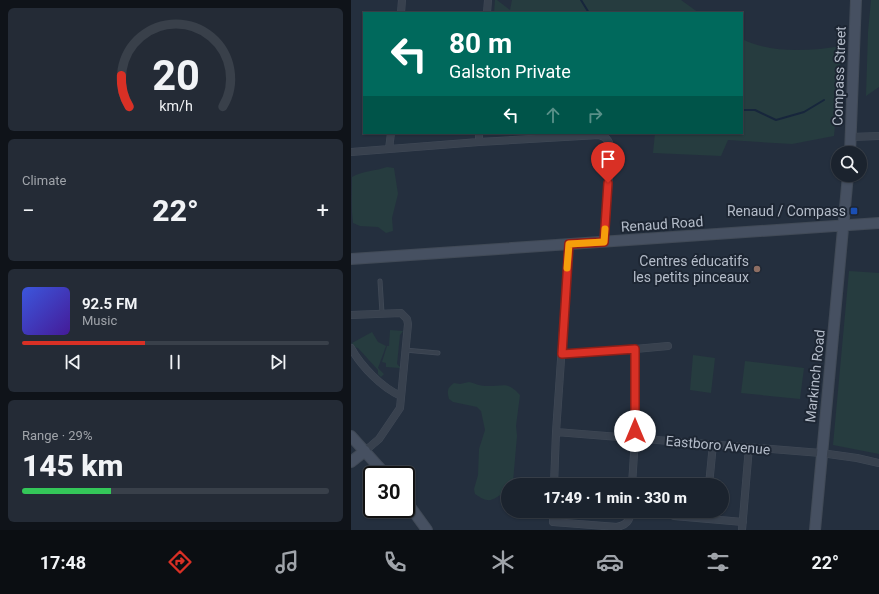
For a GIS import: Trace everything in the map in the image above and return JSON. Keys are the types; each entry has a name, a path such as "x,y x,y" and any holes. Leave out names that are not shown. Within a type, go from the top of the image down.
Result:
{"street":[{"path":"401,12 402,0"},
{"path":"487,12 488,0"},
{"name":"Compass Street","path":"850,146 856,0"},
{"path":"389,149 391,134"},
{"path":"479,134 479,142"},
{"path":"351,152 479,142 599,136 607,139 610,144 611,152 604,242"},
{"path":"851,137 879,136"},
{"path":"843,225 847,182"},
{"name":"Renaud Road","path":"351,259 879,223"},
{"name":"Markinch Road","path":"815,530 843,225"},
{"path":"554,478 569,244"},
{"path":"351,315 401,313 407,319 408,324 400,408 379,439 351,462"},
{"path":"562,354 668,346"},
{"path":"351,348 363,365 391,392 401,396"},
{"path":"632,478 635,438 635,349"},
{"name":"Eastboro Avenue","path":"556,432 749,447 857,458 879,463"},
{"path":"351,436 378,466"},
{"path":"710,478 713,444"},
{"path":"742,530 749,447"},
{"path":"415,513 427,530"},
{"path":"553,518 553,522 617,527 623,526 629,518"},
{"path":"695,518 743,522"}],"lane":[{"path":"379,280 381,314"},
{"path":"405,350 438,353"}],"green space":[{"path":"495,0 510,10 512,0 681,0 698,12 494,12"},
{"path":"871,0 879,0 879,87 866,96 868,32"},
{"path":"743,39 765,47 791,50 842,46 834,136 792,144 728,140 721,156 653,153 655,134 743,134"},
{"path":"387,167 394,168 398,194 392,218 393,231 386,233 378,227 360,226 353,223 352,177 360,173"},
{"path":"849,271 879,273 879,454 833,445"},
{"path":"390,330 403,331 400,335 397,364 400,368 386,367 386,363 382,362 387,346 389,346"},
{"path":"372,332 378,342 386,346 378,368 384,374 381,377 378,374 378,370 358,348 354,347 352,343"},
{"path":"693,355 715,358 711,393 690,390"},
{"path":"745,361 804,368 800,399 741,393"},
{"path":"469,382 483,386 504,385 511,387 520,395 516,426 517,436 513,478 501,478 501,495 492,500 485,500 475,494 474,489 478,475 479,449 485,430 481,411 477,407 453,402 449,399 448,392 450,386 454,383 460,384"}],"waterway":[{"path":"581,0 588,12"},
{"path":"743,110 755,110 776,120 804,112 824,100"}],"slow traffic":[{"path":"567,268 569,244 604,242 605,229"}],"place":[{"name":"Renaud / Compass","path":"854,211"},
{"name":"Centres éducatifs les petits pinceaux","path":"757,269"}],"route":[{"path":"608,183 604,242 569,244 562,354 635,349 635,431"}]}
